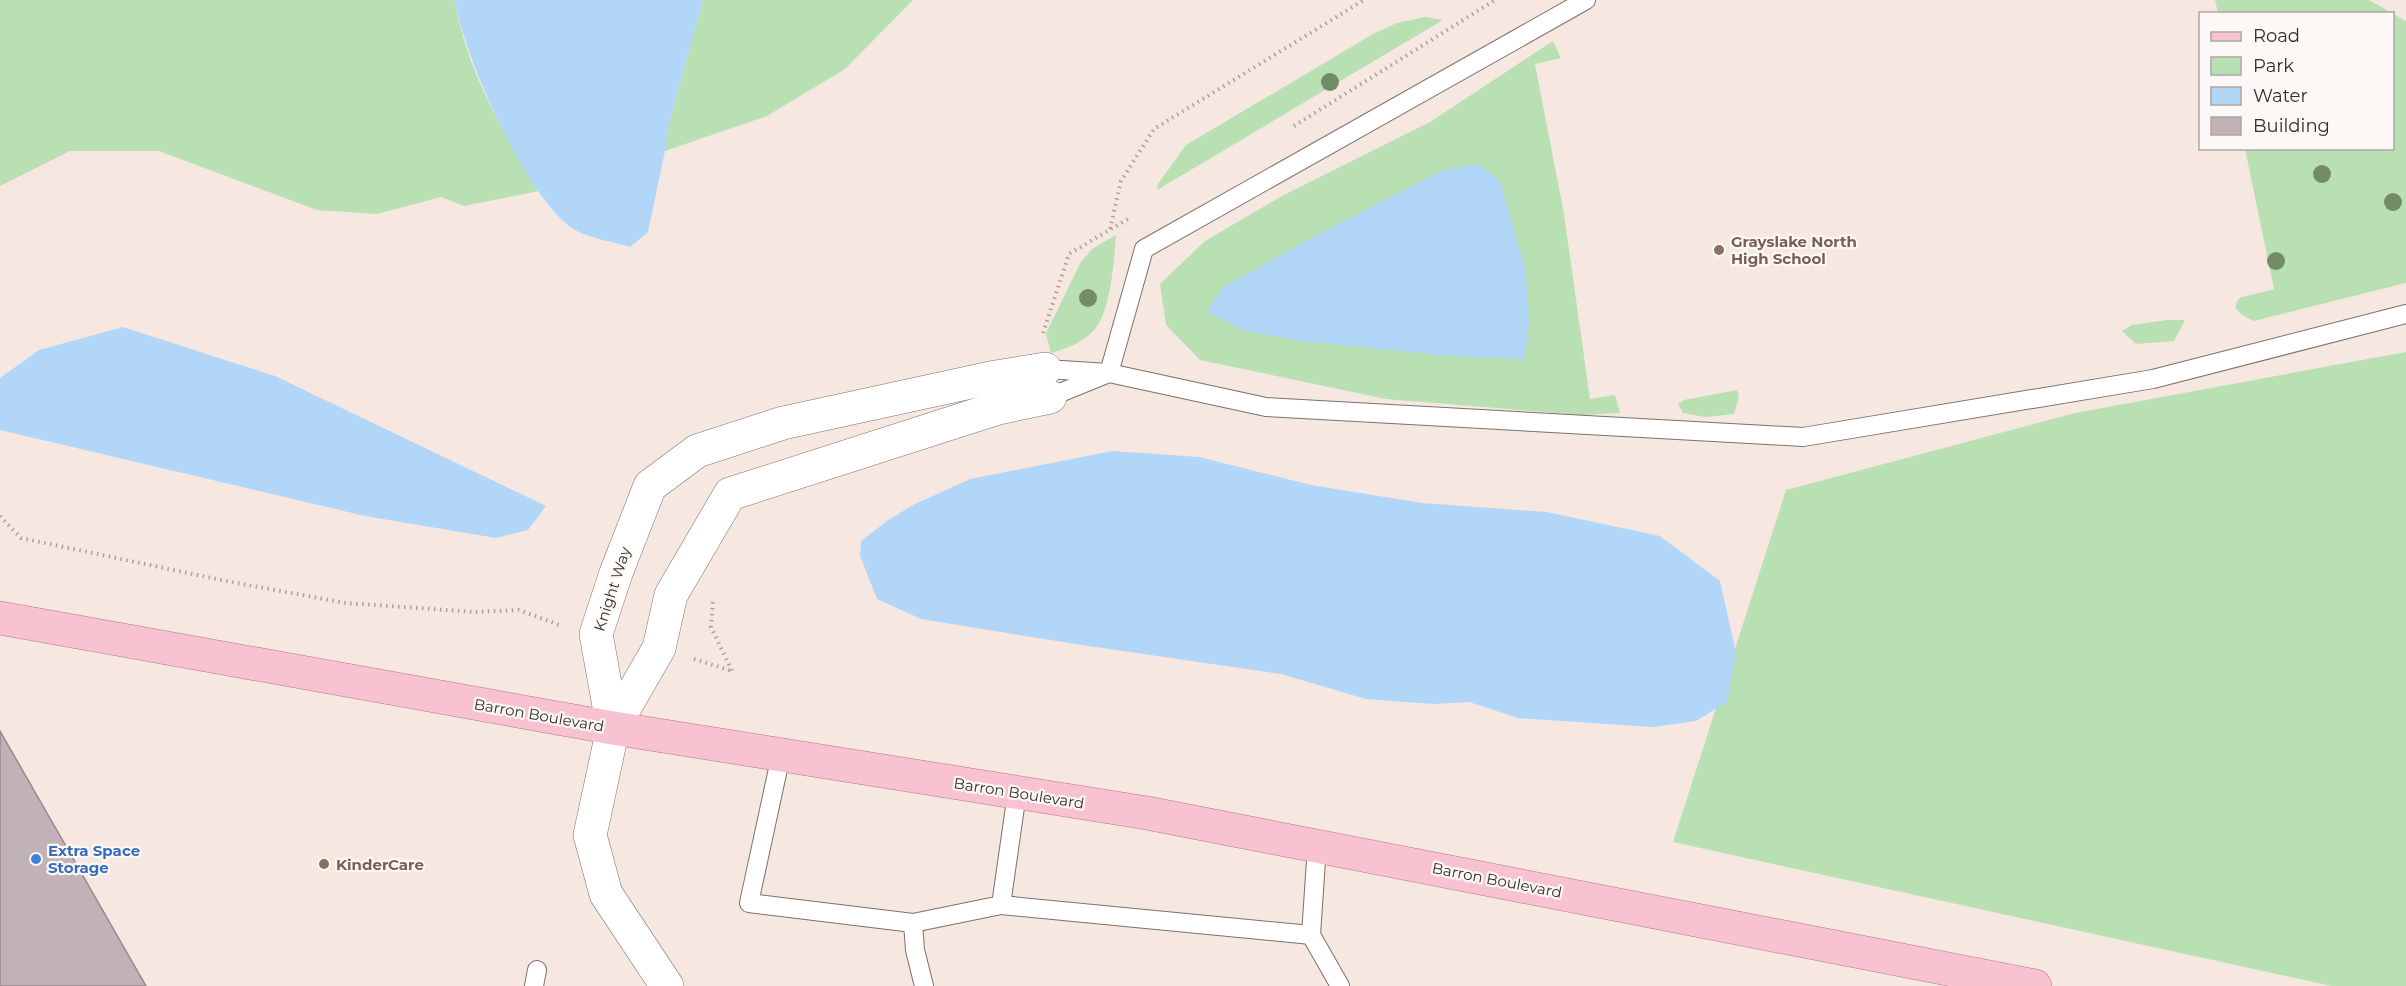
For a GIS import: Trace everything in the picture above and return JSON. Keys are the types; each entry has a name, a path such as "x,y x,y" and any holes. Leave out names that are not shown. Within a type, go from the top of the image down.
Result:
{"main road":[{"name":"Barron Boulevard","path":"0,618 613,728 1147,813 2035,986"}],"street":[{"name":"Knight Way","path":"613,728 596,634 616,573 650,486 697,451 783,423 990,378 1047,383"},
{"path":"666,986 606,894 590,835 613,728 659,648 671,595 730,494 998,408 1047,383"}],"lane":[{"path":"1109,373 1144,249 1586,0"},
{"path":"1047,383 1109,373 1266,407 1803,437 2153,379 2406,314"},
{"path":"1047,383 1109,373"},
{"path":"781,755 748,903 913,922 1001,905 1311,935"},
{"path":"1001,905 1017,793"},
{"path":"1317,845 1311,935 1340,986"},
{"path":"913,922 915,950 924,986"}],"path":[{"path":"1110,230 1121,181 1154,129 1364,0"},
{"path":"1290,129 1495,0"},
{"path":"1047,383 1040,341 1069,254 1130,218"},
{"path":"0,516 21,538 226,581 346,603 475,612 519,610 561,626 596,634"},
{"path":"659,648 732,671 711,627 714,591"}],"green space":[{"path":"0,0 455,0 467,51 477,75 500,123 539,191 464,206 441,197 377,214 317,210 159,151 70,151 0,186"},
{"path":"703,0 913,0 845,69 767,116 665,151 668,127"},
{"path":"2215,0 2369,0 2390,12 2218,12"},
{"path":"2394,14 2406,21 2406,283 2254,321 2242,315 2235,307 2239,298 2274,289 2245,150 2394,150"},
{"path":"1425,17 1443,20 1157,190 1158,184 1186,145 1373,34 1397,23"},
{"path":"1553,41 1561,58 1535,64 1564,214 1590,399 1615,395 1620,413 1582,415 1386,399 1200,360 1166,325 1160,284 1205,241 1282,196 1430,122"},
{"path":"1116,235 1111,284 1100,321 1091,334 1069,347 1051,353 1046,334 1081,262 1092,249"},
{"path":"2185,320 2174,341 2136,344 2122,331 2132,325"},
{"path":"2406,352 2406,986 2332,986 1673,842 1786,490 2075,413"},
{"path":"1737,390 1739,397 1734,414 1705,417 1683,413 1678,404 1684,400"}],"water":[{"path":"455,0 703,0 668,127 648,232 630,247 577,231 559,216 539,192 501,126 484,90 460,24"},
{"path":"1478,164 1500,181 1526,272 1529,322 1525,359 1451,356 1302,341 1245,331 1207,312 1223,287 1319,234 1441,171"},
{"path":"123,327 275,376 546,506 528,530 496,538 365,516 0,430 0,378 39,350"},
{"path":"1113,451 1199,457 1311,485 1422,503 1547,512 1660,536 1720,581 1736,653 1727,702 1696,721 1653,727 1518,718 1469,702 1433,704 1366,699 1281,674 921,619 877,599 860,556 861,541 887,521 913,505 970,479"}],"building":[{"name":"Extra Space Storage","path":"0,731 146,986 0,986"}],"place":[{"name":"Grayslake North High School","path":"1719,250"},
{"name":"Extra Space Storage","path":"36,859"},
{"name":"KinderCare","path":"324,864"}]}
